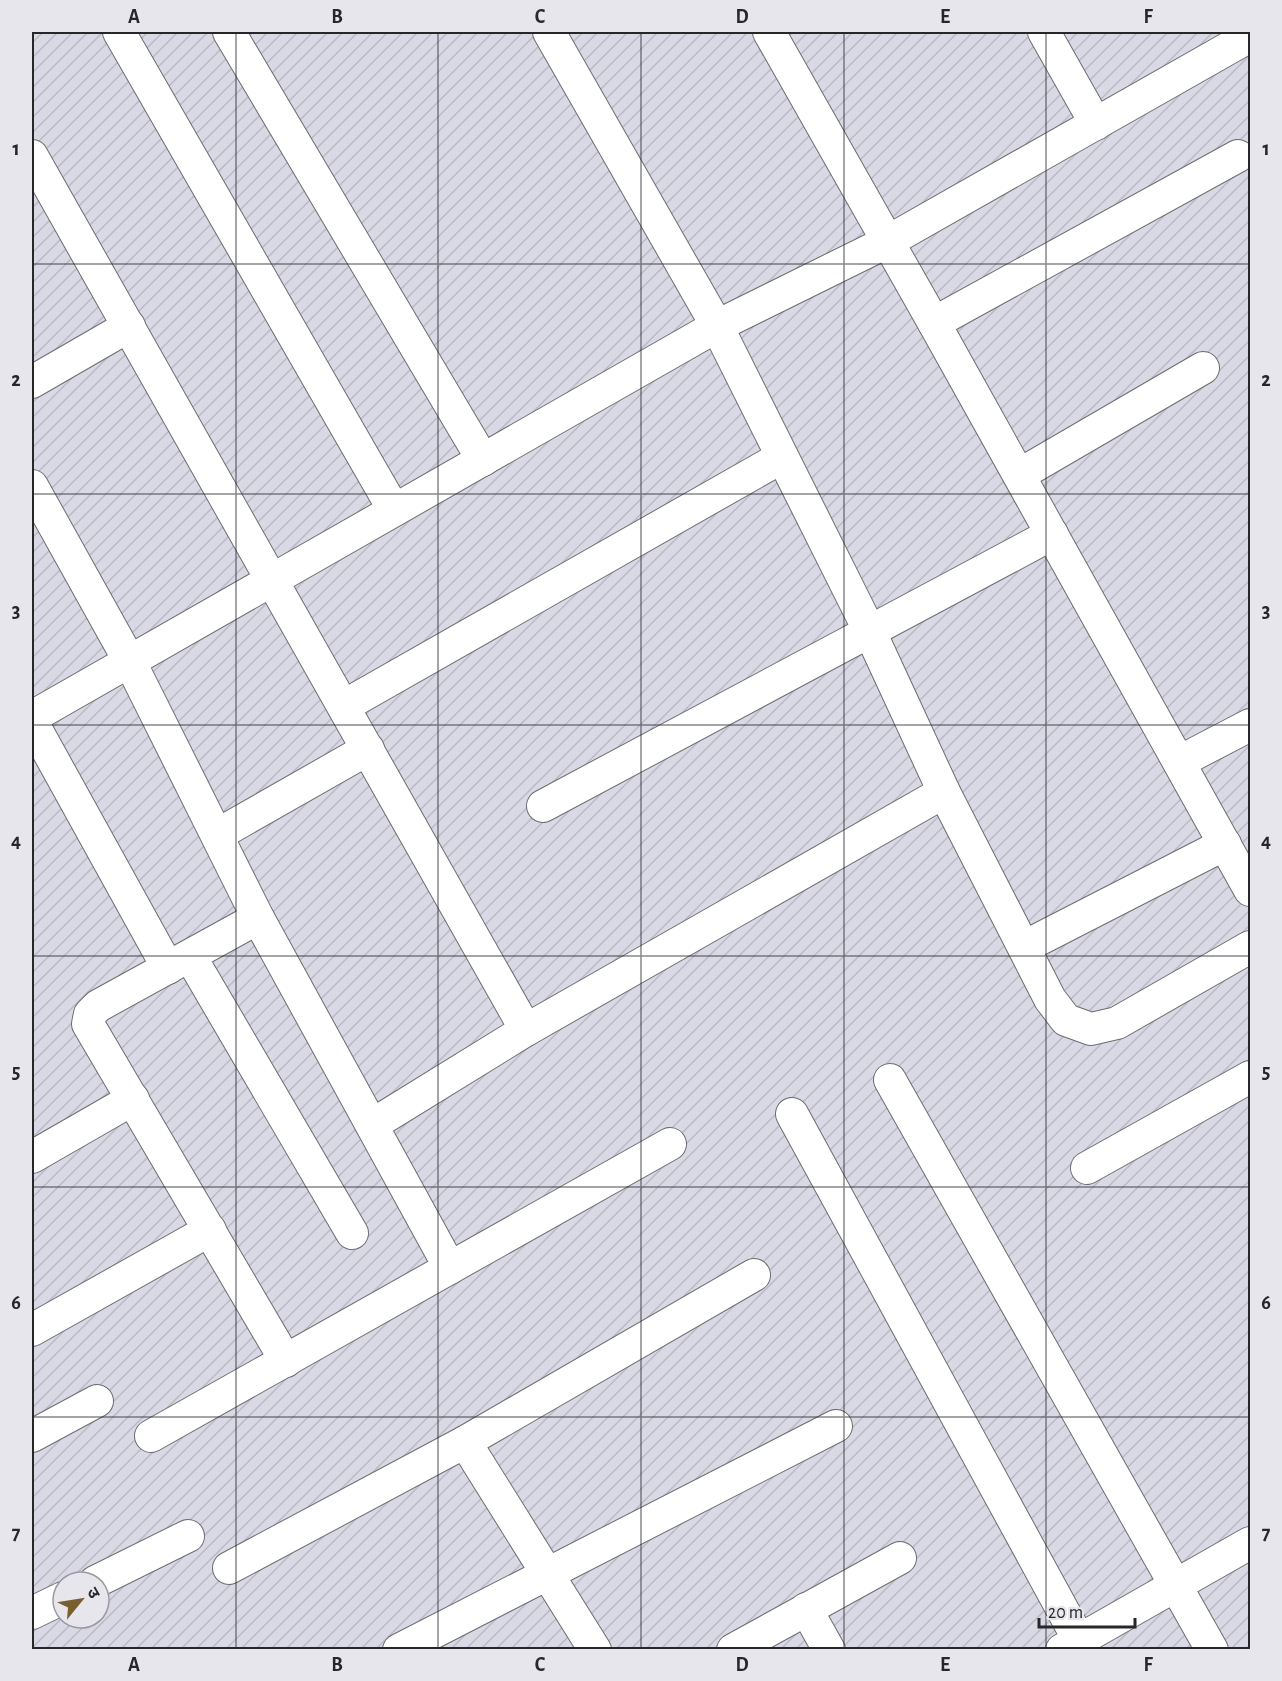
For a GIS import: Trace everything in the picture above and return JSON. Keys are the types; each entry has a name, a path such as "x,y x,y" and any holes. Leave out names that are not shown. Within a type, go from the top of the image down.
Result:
{"street":[{"path":"119,32 394,510"},
{"path":"229,32 483,459"},
{"path":"549,32 717,326 870,632 944,792 1050,999 1066,1020 1091,1029 1117,1023 1251,946"},
{"path":"769,32 1251,890"},
{"path":"1044,32 1096,124"},
{"path":"32,717 717,326 887,242 1096,124 1233,39"},
{"path":"32,156 526,1030"},
{"path":"934,323 1238,156"},
{"path":"32,382 129,326"},
{"path":"1019,475 1203,368"},
{"path":"344,706 782,457"},
{"path":"32,486 130,662 258,918 450,1268"},
{"path":"543,806 1052,534"},
{"path":"32,722 179,962 352,1233"},
{"path":"1179,762 1251,726"},
{"path":"217,835 368,748"},
{"path":"372,1125 526,1030 944,792"},
{"path":"1024,947 1225,844"},
{"path":"258,918 98,1006 90,1014 88,1024 286,1361"},
{"path":"1087,1168 1251,1077"},
{"path":"890,1080 1212,1650"},
{"path":"32,1157 133,1099"},
{"path":"792,1114 1071,1645 1251,1543"},
{"path":"151,1436 670,1144"},
{"path":"32,1330 210,1230"},
{"path":"229,1569 465,1442 754,1275"},
{"path":"32,1436 97,1401"},
{"path":"399,1650 547,1572 836,1426"},
{"path":"465,1442 595,1650"},
{"path":"111,1574 188,1536"},
{"path":"733,1650 900,1558"},
{"path":"32,1613 51,1604"},
{"path":"806,1609 828,1650"}],"shaded area":[{"path":"32,32 1250,32 1250,1649 32,1650"}]}
